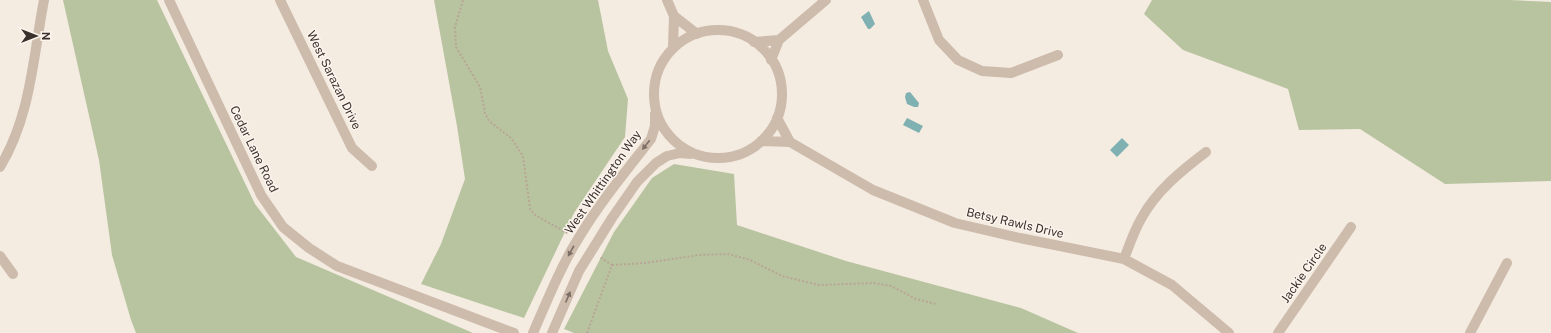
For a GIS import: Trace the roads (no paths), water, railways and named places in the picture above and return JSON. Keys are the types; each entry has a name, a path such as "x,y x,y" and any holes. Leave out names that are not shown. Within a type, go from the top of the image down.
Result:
{"street":[{"path":"0,167 21,120 29,92 44,0"},
{"name":"Cedar Lane Road","path":"169,0 261,195 283,228 309,248 337,266 514,333"},
{"name":"West Sarazan Drive","path":"280,0 352,148 372,166"},
{"path":"667,0 674,16 673,48"},
{"path":"771,60 779,40 826,0"},
{"path":"923,0 939,40 958,60 982,71 1011,73 1058,55"},
{"path":"674,16 697,34"},
{"path":"552,333 579,271 591,251 637,182 656,163 667,156 680,153 710,158 734,157 751,149 761,141 777,118 782,96 776,69 771,60 754,42 738,34 727,31 708,31 688,38 673,48 657,73 654,97 655,108 661,125 669,137 693,154"},
{"path":"754,42 779,40"},
{"name":"West Whittington Way","path":"533,333 564,265 578,239 596,210 650,139 655,126 655,108"},
{"path":"777,118 790,142"},
{"name":"Betsy Rawls Drive","path":"761,141 790,142 873,190 955,223 1124,259 1172,285 1229,333"},
{"path":"1124,259 1141,219 1154,199 1179,172 1206,152"},
{"name":"Jackie Circle","path":"1278,333 1351,227"},
{"path":"0,256 12,274"},
{"path":"1470,333 1507,263"}],"water":[{"path":"869,11 875,24 868,29 861,17"},
{"path":"910,92 919,103 918,107 907,104 905,97 906,93"},
{"path":"907,118 923,126 919,133 903,125"},
{"path":"1122,138 1129,145 1117,157 1110,150"}]}
